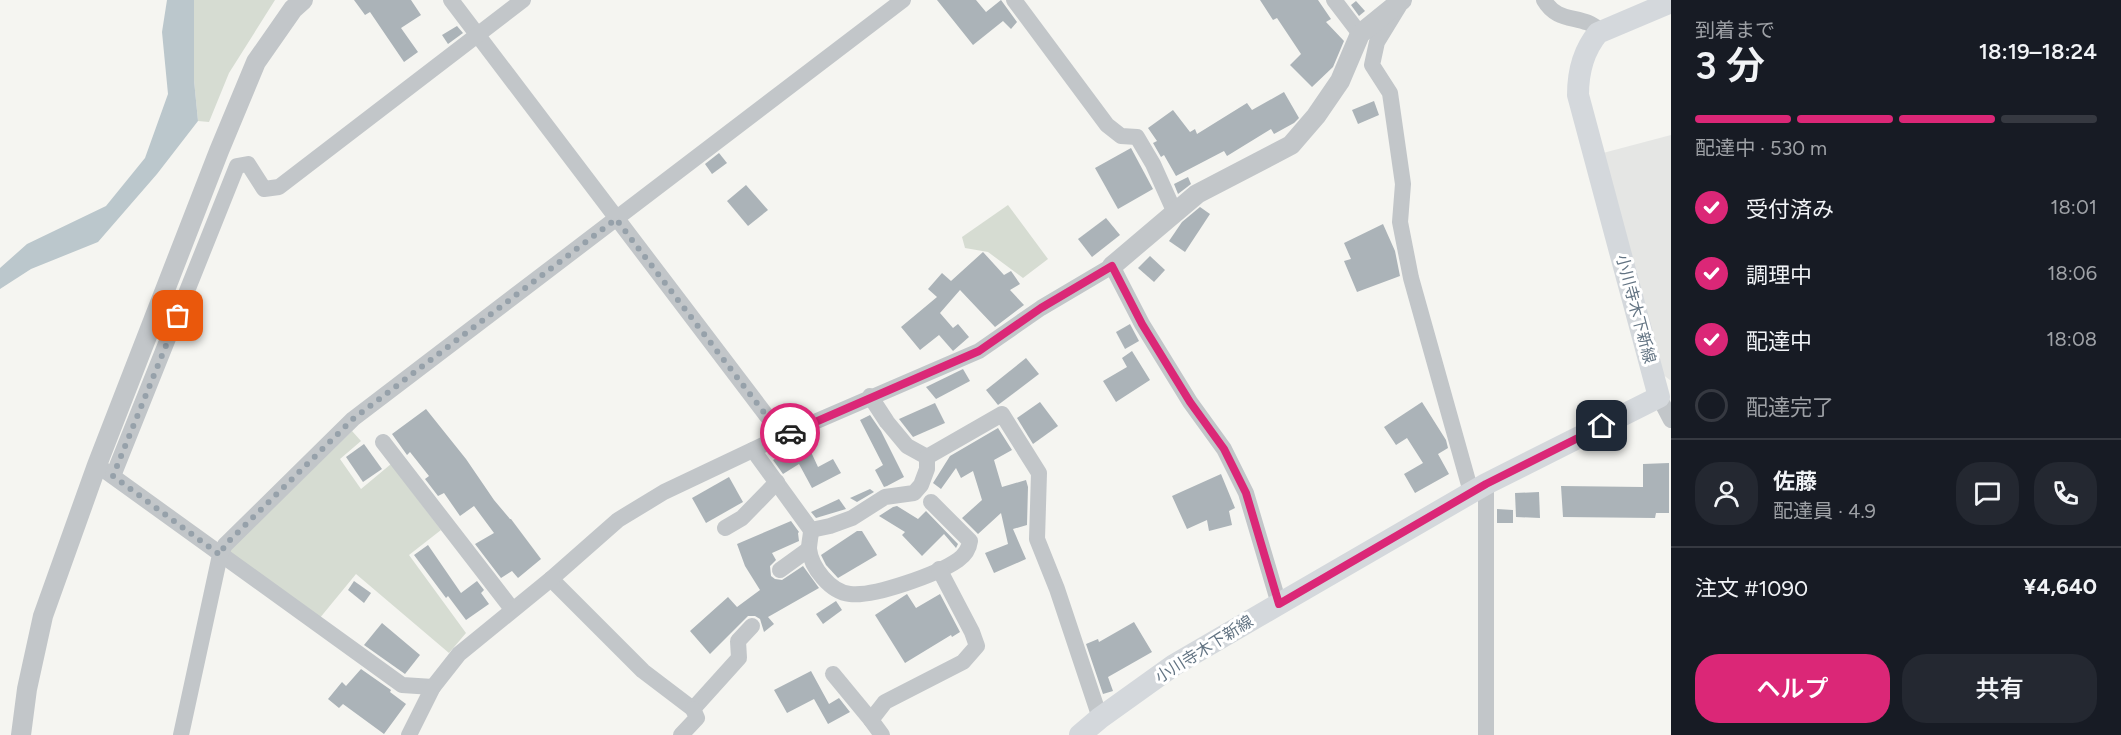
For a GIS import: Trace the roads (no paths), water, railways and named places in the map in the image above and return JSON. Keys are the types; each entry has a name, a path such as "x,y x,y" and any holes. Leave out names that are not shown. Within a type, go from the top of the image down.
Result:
{"main road":[{"path":"1601,32 1671,2"},
{"name":"小川寺木下新線","path":"1080,735 1174,665 1479,488 1665,395 1578,95 1578,75 1589,43 1601,32"}],"street":[{"path":"105,471 219,151 256,62 293,9 303,0"},
{"path":"451,0 782,436"},
{"path":"21,735 27,689 44,616 237,166 248,164 264,189 279,187 524,0"},
{"path":"181,735 220,555 225,545 353,419 903,0"},
{"path":"1014,0 1107,125 1121,136 1137,137 1153,164 1175,213"},
{"path":"1334,0 1360,34"},
{"path":"409,735 433,687 459,654 551,579 618,520 664,492 782,436 870,396 979,351 1041,308 1112,266 1197,194 1291,145 1316,116 1340,81 1360,34 1402,0"},
{"path":"1402,0 1377,42 1372,65 1389,93 1403,183 1400,222 1411,278 1479,488 1486,735"},
{"path":"1544,0 1556,15 1585,20 1595,25 1601,32"},
{"path":"1112,266 1148,334 1190,402 1224,449 1246,493 1279,604"},
{"path":"1665,395 1671,420"},
{"path":"870,396 886,422 907,446 927,457"},
{"path":"927,457 1002,414 1039,473 1037,539 1057,589 1100,718"},
{"path":"383,442 512,609"},
{"path":"753,450 811,530 809,549 816,569 830,585 847,594 862,594 890,588 939,569 959,559 969,549 970,541 932,502"},
{"path":"811,530 852,518 885,497 914,493 921,485 927,469 927,457"},
{"path":"105,471 402,685 433,687"},
{"path":"725,528 742,518 777,482"},
{"path":"780,570 809,549"},
{"path":"871,720 885,702 963,662 977,646 939,569"},
{"path":"551,579 643,671 693,709 697,718 681,735"},
{"path":"693,709 739,658 738,641 752,626"},
{"path":"833,674 882,735"}]}
